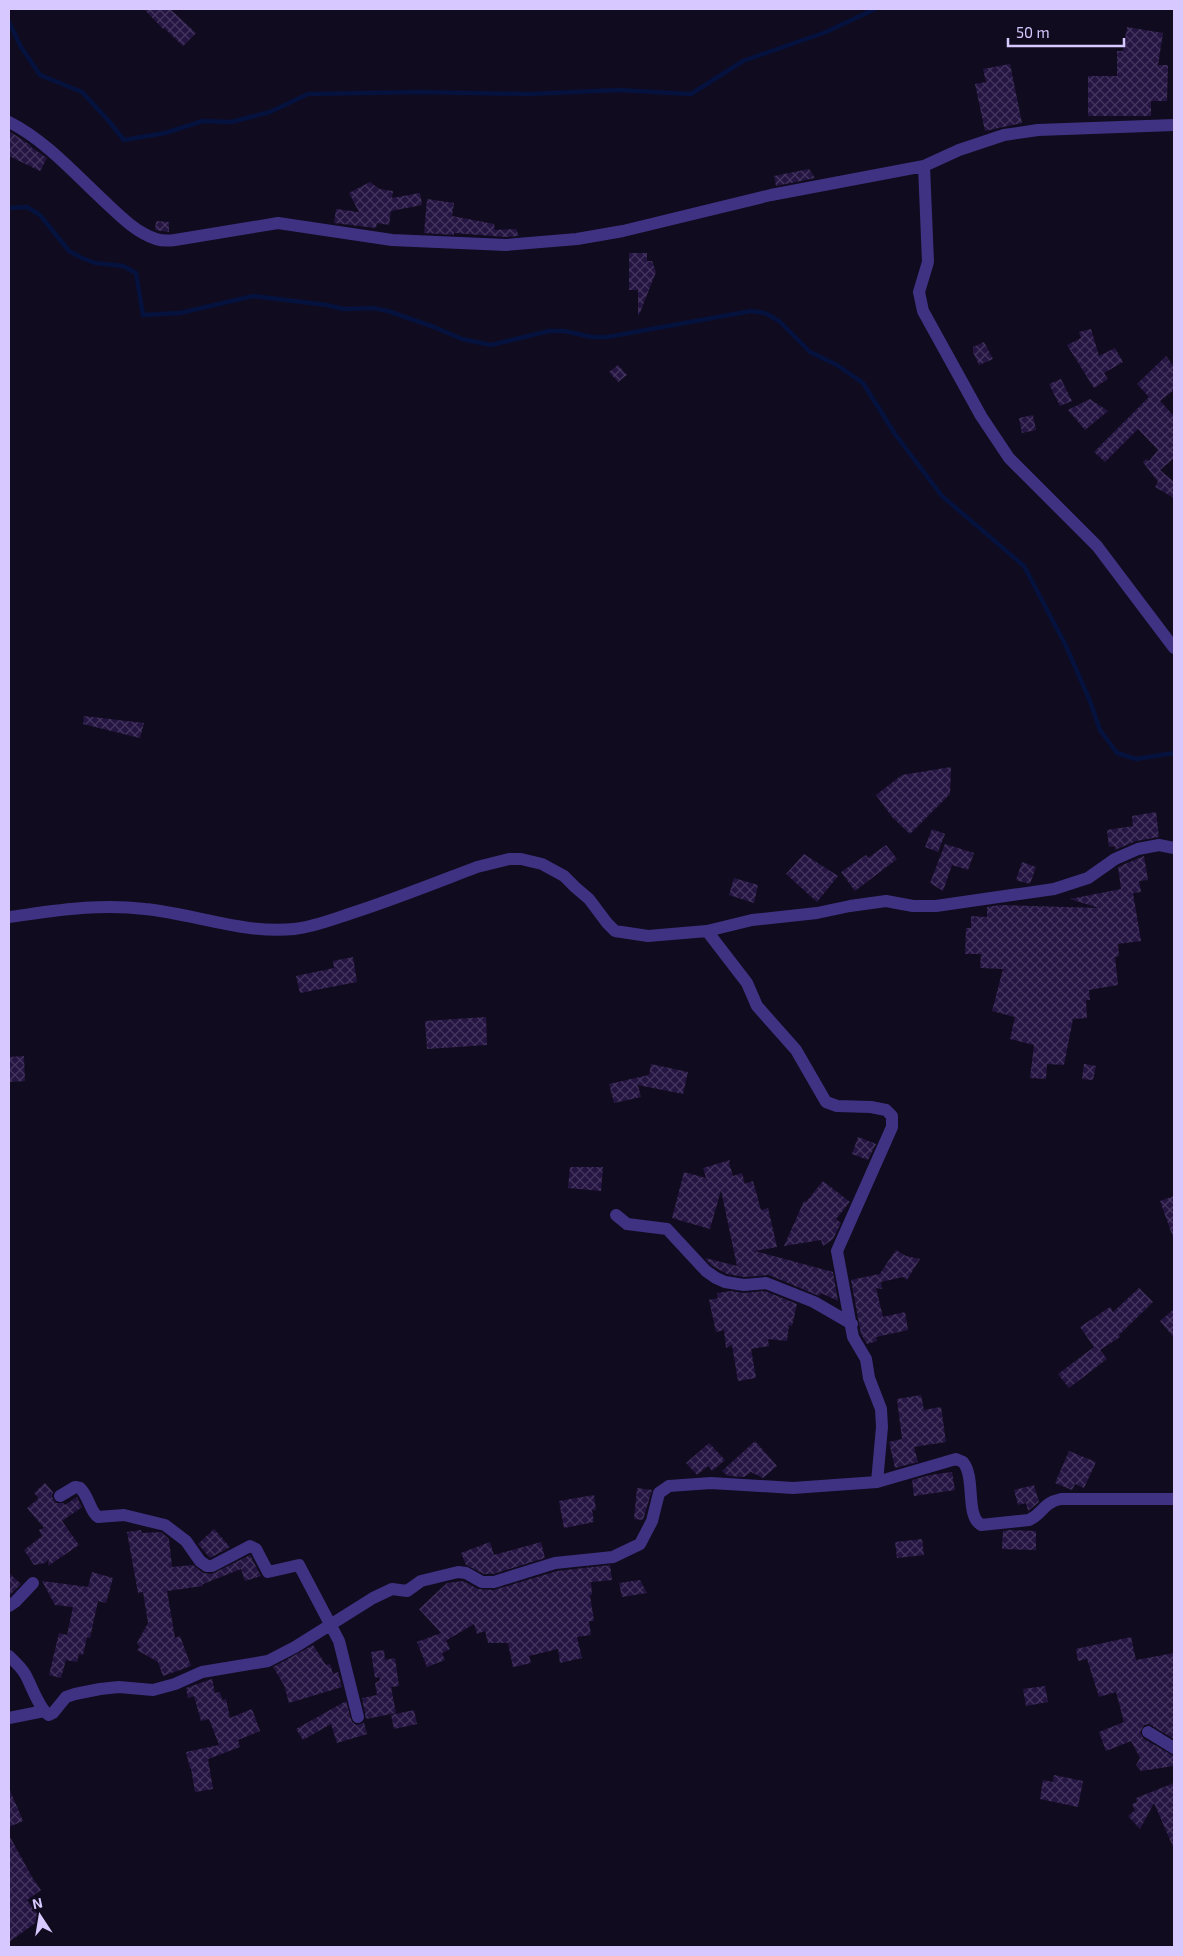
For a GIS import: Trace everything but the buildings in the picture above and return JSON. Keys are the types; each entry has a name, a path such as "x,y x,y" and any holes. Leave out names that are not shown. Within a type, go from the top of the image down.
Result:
{"street":[{"path":"9,122 24,130 51,152 128,223 153,238 165,241 278,223 392,240 506,245 577,240 623,231 771,195 924,166 959,150 1004,135 1038,130 1174,125"},
{"path":"924,166 928,262 918,292 923,311 982,416 1009,458 1097,546 1174,648"},
{"path":"9,917 92,906 114,906 145,909 252,928 273,930 295,929 319,924 379,904 492,862 521,859 542,864 564,876 589,899 612,928 621,933 648,936 708,931 752,920 817,913 850,906 886,902 913,906 956,905 1054,889 1088,878 1115,859 1138,849 1158,845 1174,848"},
{"path":"708,931 747,983 757,1006 796,1050 826,1102 837,1106 880,1108 888,1111 892,1116 892,1127 837,1251 853,1337 866,1359 869,1378 881,1409 882,1427 877,1482"},
{"path":"616,1215 627,1224 663,1228 669,1231 699,1264 716,1278 725,1282 744,1285 766,1283 814,1302 852,1324"},
{"path":"9,1656 24,1672 47,1715 52,1714 66,1697 83,1692 120,1687 153,1690 175,1684 196,1673 268,1661 332,1625 381,1593 392,1589 407,1590 418,1583 439,1576 462,1572 482,1582 494,1582 555,1563 594,1560 613,1557 623,1553 640,1544 652,1521 659,1493 669,1486 711,1483 793,1488 877,1482 951,1460 960,1460 965,1464 969,1474 974,1518 981,1525 1029,1520 1041,1512 1047,1503 1061,1499 1174,1499"},
{"path":"60,1496 75,1487 80,1488 88,1496 96,1516 100,1518 124,1515 165,1524 186,1541 200,1561 207,1566 212,1566 250,1546 256,1549 270,1573 298,1564 301,1566 339,1641 358,1716"},
{"path":"9,1606 33,1583"},
{"path":"9,1718 44,1711"},
{"path":"1148,1732 1174,1748"}],"waterway":[{"path":"9,22 21,47 40,75 82,92 124,140 165,133 203,121 231,122 270,112 308,94 419,92 529,94 618,90 691,94 743,61 826,32 875,9"},
{"path":"9,208 27,207 40,215 69,251 82,258 95,263 123,266 136,273 143,315 180,313 253,296 327,305 343,309 373,308 388,311 462,339 491,345 549,331 564,331 592,337 607,337 751,311 765,313 779,321 810,352 837,365 863,383 895,434 942,496 1024,566 1066,646 1090,701 1100,730 1117,753 1136,759 1174,753"}]}
